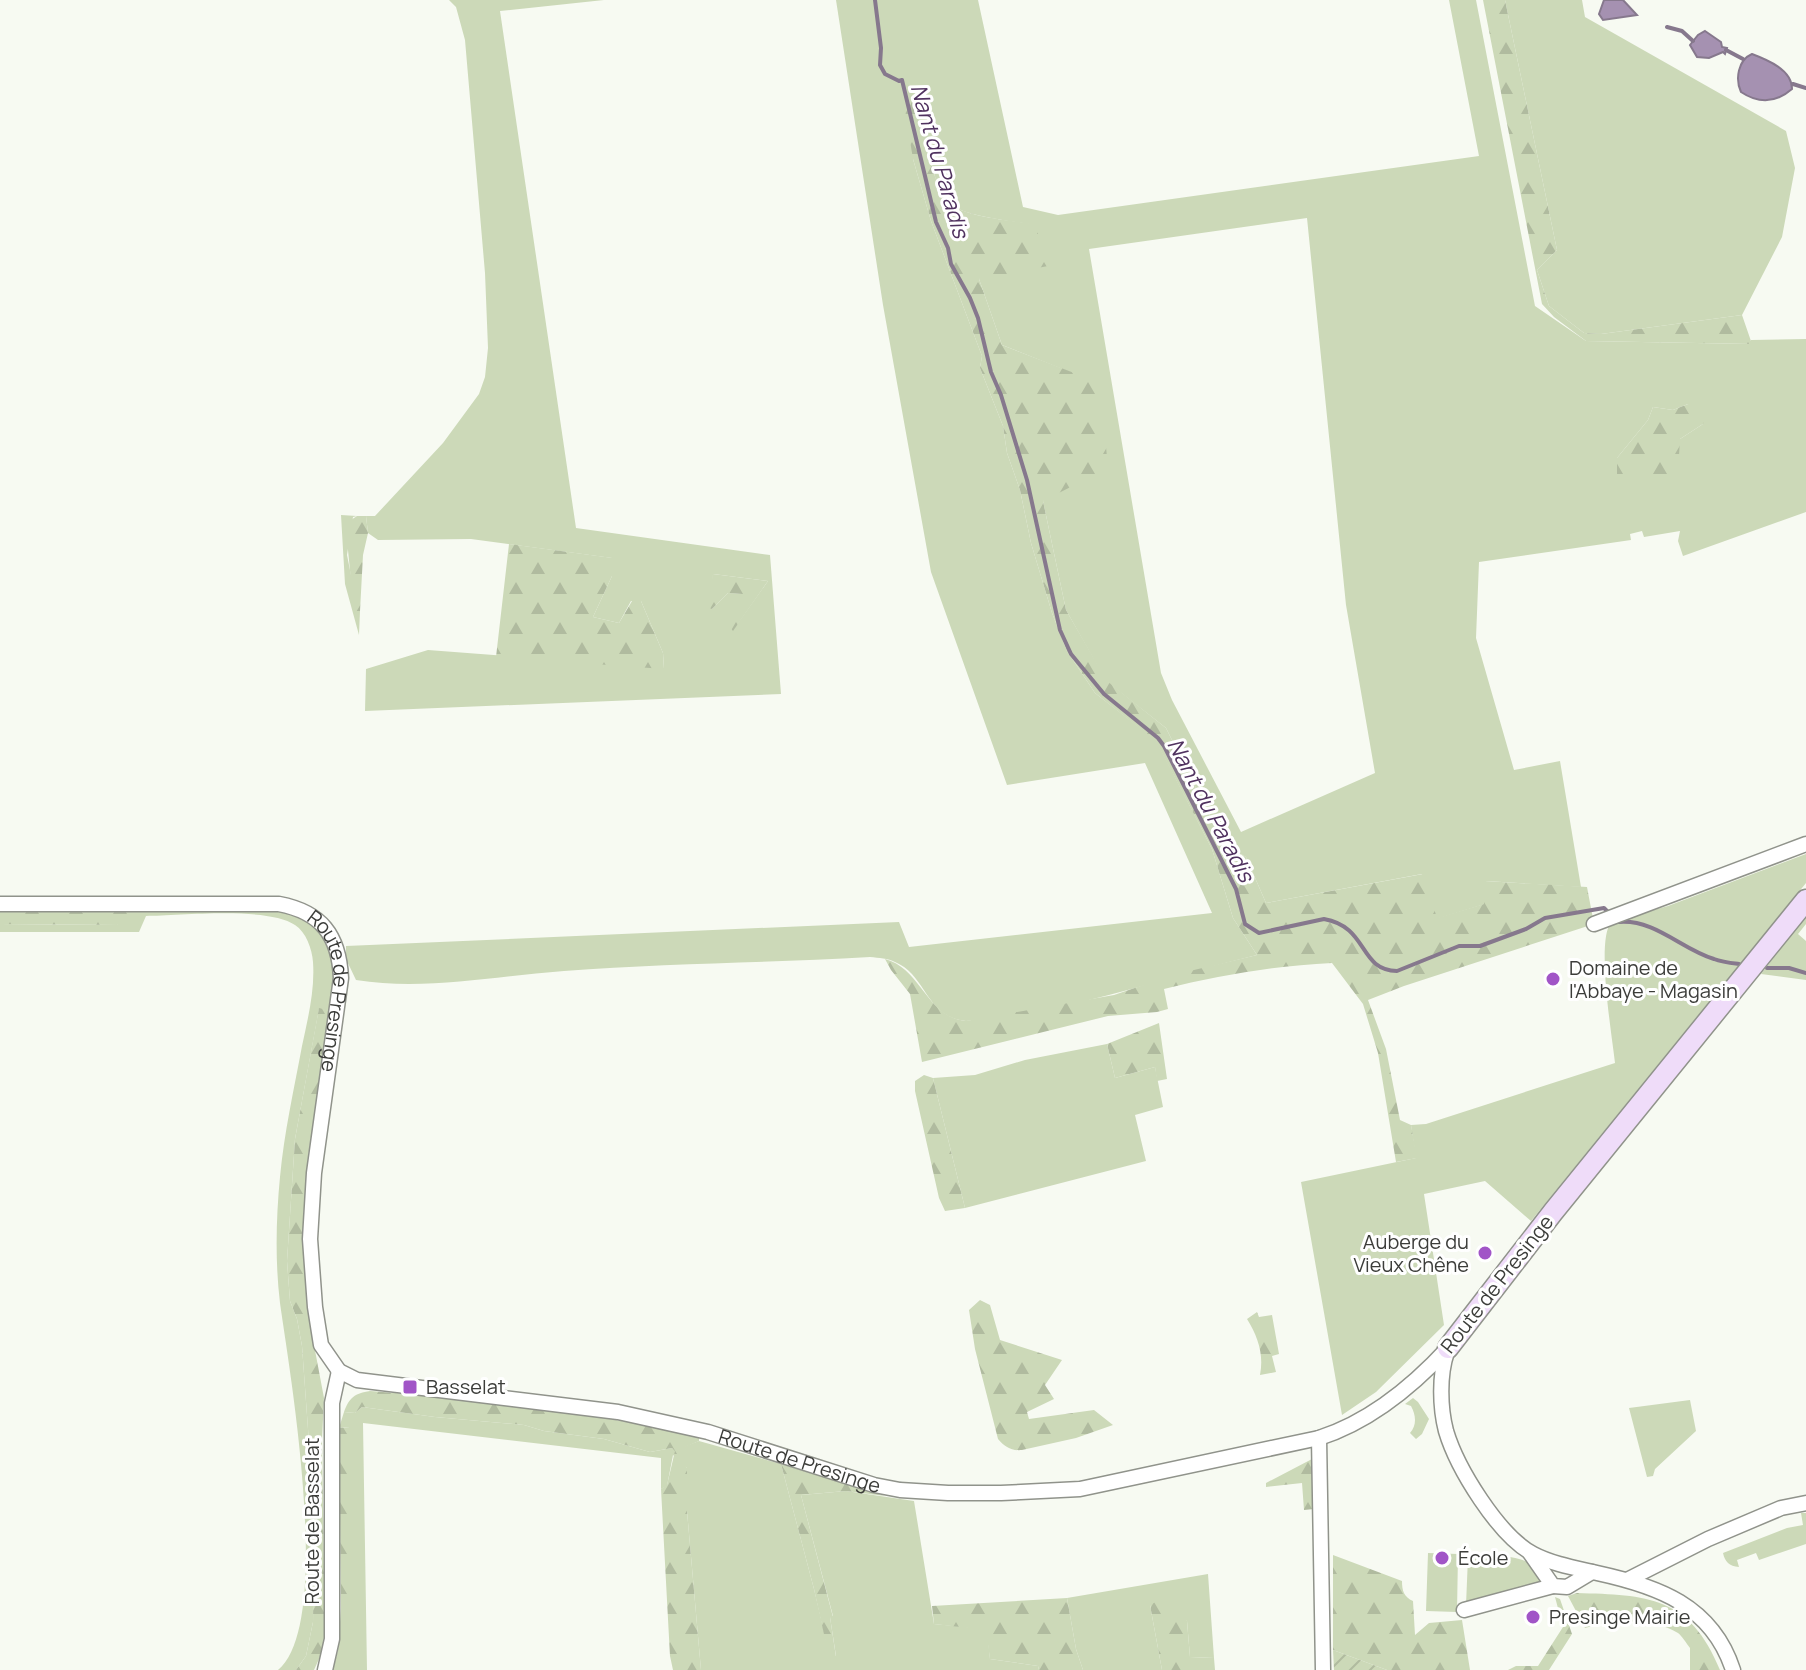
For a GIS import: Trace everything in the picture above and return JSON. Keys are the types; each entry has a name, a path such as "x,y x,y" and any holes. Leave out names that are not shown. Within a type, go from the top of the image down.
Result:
{"street":[{"path":"1594,924 1806,844"},
{"name":"Route de Presinge","path":"0,904 279,904 301,909 315,917 325,928 339,957 341,978 314,1173 310,1239 321,1345 339,1371 357,1380 378,1384 550,1403 669,1422 847,1477 900,1490 1001,1493 1080,1489 1319,1438 1342,1430 1378,1409 1448,1348 1553,1212 1806,900"},
{"path":"1448,1348 1443,1370 1443,1416 1458,1460 1497,1520 1530,1553 1553,1586"},
{"name":"Route de Basselat","path":"325,1670 332,1639 332,1403 339,1371"},
{"path":"1319,1438 1323,1670"},
{"path":"1627,1580 1722,1533 1781,1508 1806,1503"},
{"path":"1530,1553 1666,1592 1691,1609 1710,1628 1733,1670"},
{"path":"1464,1610 1553,1586 1567,1587 1592,1572"}],"green space":[{"path":"449,0 604,0 500,11 576,528 770,555 781,694 365,711 366,669 428,650 664,668 663,653 641,601 631,601 619,623 593,617 612,576 612,558 471,539 378,540 368,533 366,516 375,516 443,443 479,394 485,377 488,348 485,273 465,40 456,7","holes":["713,574 768,581 733,630 743,594 728,593 712,609"]},
{"path":"836,0 978,0 1023,207 1058,215 1479,156 1449,0 1476,0 1535,306 1586,341 1751,344 1751,340 1806,339 1806,512 1683,556 1678,541 1680,531 1644,537 1642,531 1630,534 1631,540 1479,562 1476,638 1514,770 1560,761 1581,887 1486,881 1485,904 1436,919 1422,874 1266,903 1246,857 1224,844 1166,728 1106,681 1066,610 1043,501 1100,384 1002,345 979,279 1035,225 977,215 956,208 945,198 938,185 929,151 913,159 931,221 982,356 980,368 1003,426 1031,543 1067,651 1095,693 1153,738 1161,750 1212,849 1233,918 1257,955 1076,1003 966,1021 942,1012 906,968 889,960 870,957 602,968 460,982 408,984 356,980 346,959 346,946 899,922 909,947 1212,913 1145,763 1007,785 931,572 883,305","holes":["1307,218 1346,605 1375,773 1241,832 1161,673 1089,249","1688,404 1703,424 1680,439 1617,458 1648,420 1653,407 1673,410"]},
{"path":"1483,0 1505,0 1557,250 1537,270 1549,306 1584,333 1601,334 1742,315 1752,344 1586,341 1542,304"},
{"path":"1505,0 1582,0 1585,17 1786,131 1795,168 1782,237 1742,315 1601,334 1584,333 1549,306 1537,270 1557,250"},
{"path":"902,92 915,95 932,168 949,203 977,215 1035,224 1048,266 979,279 1002,345 1100,383 1108,468 1043,501 1066,610 1107,681 1166,728 1224,844 1246,857 1266,903 1423,874 1437,918 1484,904 1485,881 1587,887 1594,924 1368,1000 1386,1049 1400,1120 1411,1125 1417,1158 1396,1162 1378,1053 1363,1004 1332,963 1247,972 1164,989 1168,1009 1108,1016 922,1062 910,994 885,959 908,972 942,1011 966,1021 1114,995 1173,975 1257,955 1233,918 1212,849 1161,751 1152,738 1095,693 1067,651 1031,543 1003,426 980,368 982,356 931,221 913,159"},
{"path":"1688,404 1708,406 1703,424 1680,439 1677,489 1667,489 1661,482 1617,482 1617,458 1648,420 1653,407 1673,410"},
{"path":"341,515 357,516 353,517 347,555 354,590 354,610 360,611 359,635 345,584"},
{"path":"357,516 366,516 368,533 363,555 360,611 354,611 346,530 348,522"},
{"path":"509,544 613,558 612,576 593,617 619,623 632,601 641,601 663,653 664,669 496,657"},
{"path":"713,574 768,581 733,631 724,619 742,594 728,593 712,609 707,607"},
{"path":"1806,854 1806,883 1531,1221 1485,1181 1424,1194 1444,1325 1376,1392 1342,1415 1301,1182 1416,1158 1411,1125 1426,1124 1615,1063 1605,968 1607,933 1611,922 1668,906"},
{"path":"128,909 284,912 314,927 329,950 332,963 331,1011 319,1009 295,1139 287,1261 290,1301 302,1346 314,1512 313,1622 306,1656 296,1670 278,1670 295,1644 303,1603 306,1552 299,1438 278,1287 277,1224 284,1144 312,994 311,952 305,936 295,925 282,919 245,914 146,916 139,932 0,932 0,924 117,925"},
{"path":"128,909 126,921 117,925 0,924 0,910"},
{"path":"1806,916 1806,924 1798,934 1806,941 1806,980 1761,974"},
{"path":"319,1008 331,1011 308,1157 305,1218 307,1308 324,1398 325,1633 323,1650 314,1670 296,1670 306,1656 313,1622 314,1512 302,1346 290,1301 287,1261 295,1139"},
{"path":"1159,1023 1167,1079 1157,1081 1155,1067 1115,1078 1107,1044"},
{"path":"1107,1044 1115,1078 1155,1067 1163,1107 1135,1115 1146,1161 965,1208 933,1078 975,1075 1025,1060"},
{"path":"924,1075 933,1078 965,1208 945,1211 939,1198 915,1091 915,1081"},
{"path":"980,1300 990,1305 1000,1340 1062,1360 1045,1385 1054,1399 1027,1412 1029,1419 1094,1410 1113,1425 1076,1438 1022,1450 1003,1444 998,1439 975,1349 969,1310"},
{"path":"1257,1312 1259,1317 1272,1315 1279,1354 1272,1356 1276,1372 1260,1375 1259,1346 1247,1319"},
{"path":"370,1391 536,1408 699,1436 699,1441 676,1451 687,1468 687,1511 701,1670 673,1670 670,1656 661,1489 667,1485 675,1451 672,1448 650,1452 604,1439 544,1431 524,1425 362,1407 355,1413 344,1412 353,1397"},
{"path":"1413,1398 1429,1419 1416,1439 1410,1433 1415,1423 1414,1413 1411,1406 1405,1404"},
{"path":"1690,1400 1696,1431 1655,1469 1653,1476 1647,1477 1629,1408"},
{"path":"362,1407 524,1425 544,1431 604,1439 650,1452 675,1450 699,1441 781,1464 830,1657 836,1656 830,1617 833,1616 801,1495 846,1491 914,1501 934,1624 987,1629 990,1659 1038,1666 1039,1670 701,1670 687,1511 687,1468 673,1455 667,1486 661,1489 661,1458 363,1423 367,1670 333,1670 341,1608 352,1608 349,1427 339,1428 344,1412 355,1413"},
{"path":"350,1427 353,1608 341,1608 339,1428"},
{"path":"1312,1459 1314,1509 1304,1510 1302,1483 1266,1487 1266,1483"},
{"path":"781,1464 885,1496 846,1491 801,1495 833,1617 830,1617 836,1657 829,1657"},
{"path":"1801,1513 1806,1513 1806,1544 1759,1560 1756,1553 1737,1560 1739,1567 1726,1561 1723,1553 1787,1528 1803,1525"},
{"path":"1428,1553 1458,1554 1457,1612 1426,1611"},
{"path":"1333,1555 1402,1581 1404,1593 1413,1601 1415,1635 1429,1623 1462,1620 1470,1670 1387,1670 1333,1650"},
{"path":"1501,1556 1523,1560 1538,1573 1540,1584 1466,1605 1468,1557"},
{"path":"1208,1574 1214,1658 1190,1657 1187,1621 1150,1605 1162,1670 1083,1670 1067,1598"},
{"path":"1577,1593 1625,1595 1664,1604 1695,1627 1720,1670 1690,1670 1690,1648 1680,1634 1657,1624 1607,1623 1585,1628 1568,1596"},
{"path":"1168,1595 1187,1621 1190,1657 1214,1658 1215,1670 1162,1670 1150,1605"},
{"path":"1555,1597 1560,1599 1572,1634 1549,1670 1508,1670 1516,1666 1538,1666 1563,1627"},
{"path":"1067,1598 1083,1670 1039,1670 1038,1666 990,1659 986,1630 934,1624 932,1606"},
{"path":"1333,1650 1387,1670 1334,1670"}],"shaded area":[{"path":"1604,0 1623,0 1637,15 1603,20 1599,14"},
{"path":"1705,31 1727,48 1725,54 1697,57 1690,45"},
{"path":"1752,54 1784,71 1792,89 1780,97 1767,100 1754,99 1741,92 1739,70"}],"waterway":[{"name":"Nant du Paradis","path":"875,0 880,65 885,74 902,80 936,222 948,248 951,264 978,318 991,372 1027,480 1060,630 1071,654 1104,694 1164,746 1236,889 1245,924 1259,933 1324,919 1338,923 1349,930 1375,964 1397,971 1459,946 1480,946 1526,929 1545,918 1604,908 1609,913"},
{"path":"1667,27 1682,31 1693,41"},
{"path":"1726,50 1743,59"},
{"path":"1793,84 1806,88"},
{"name":"Nant du Paradis","path":"1616,919 1644,925 1702,954 1739,964"},
{"name":"Nant du Paradis","path":"1767,968 1789,968 1806,973"}],"place":[{"name":"Domaine de l'Abbaye - Magasin","path":"1553,979"},
{"name":"Auberge du Vieux Chêne","path":"1485,1253"},
{"name":"Basselat","path":"410,1387"},
{"name":"École","path":"1442,1558"},
{"name":"Presinge Mairie","path":"1533,1617"}]}
